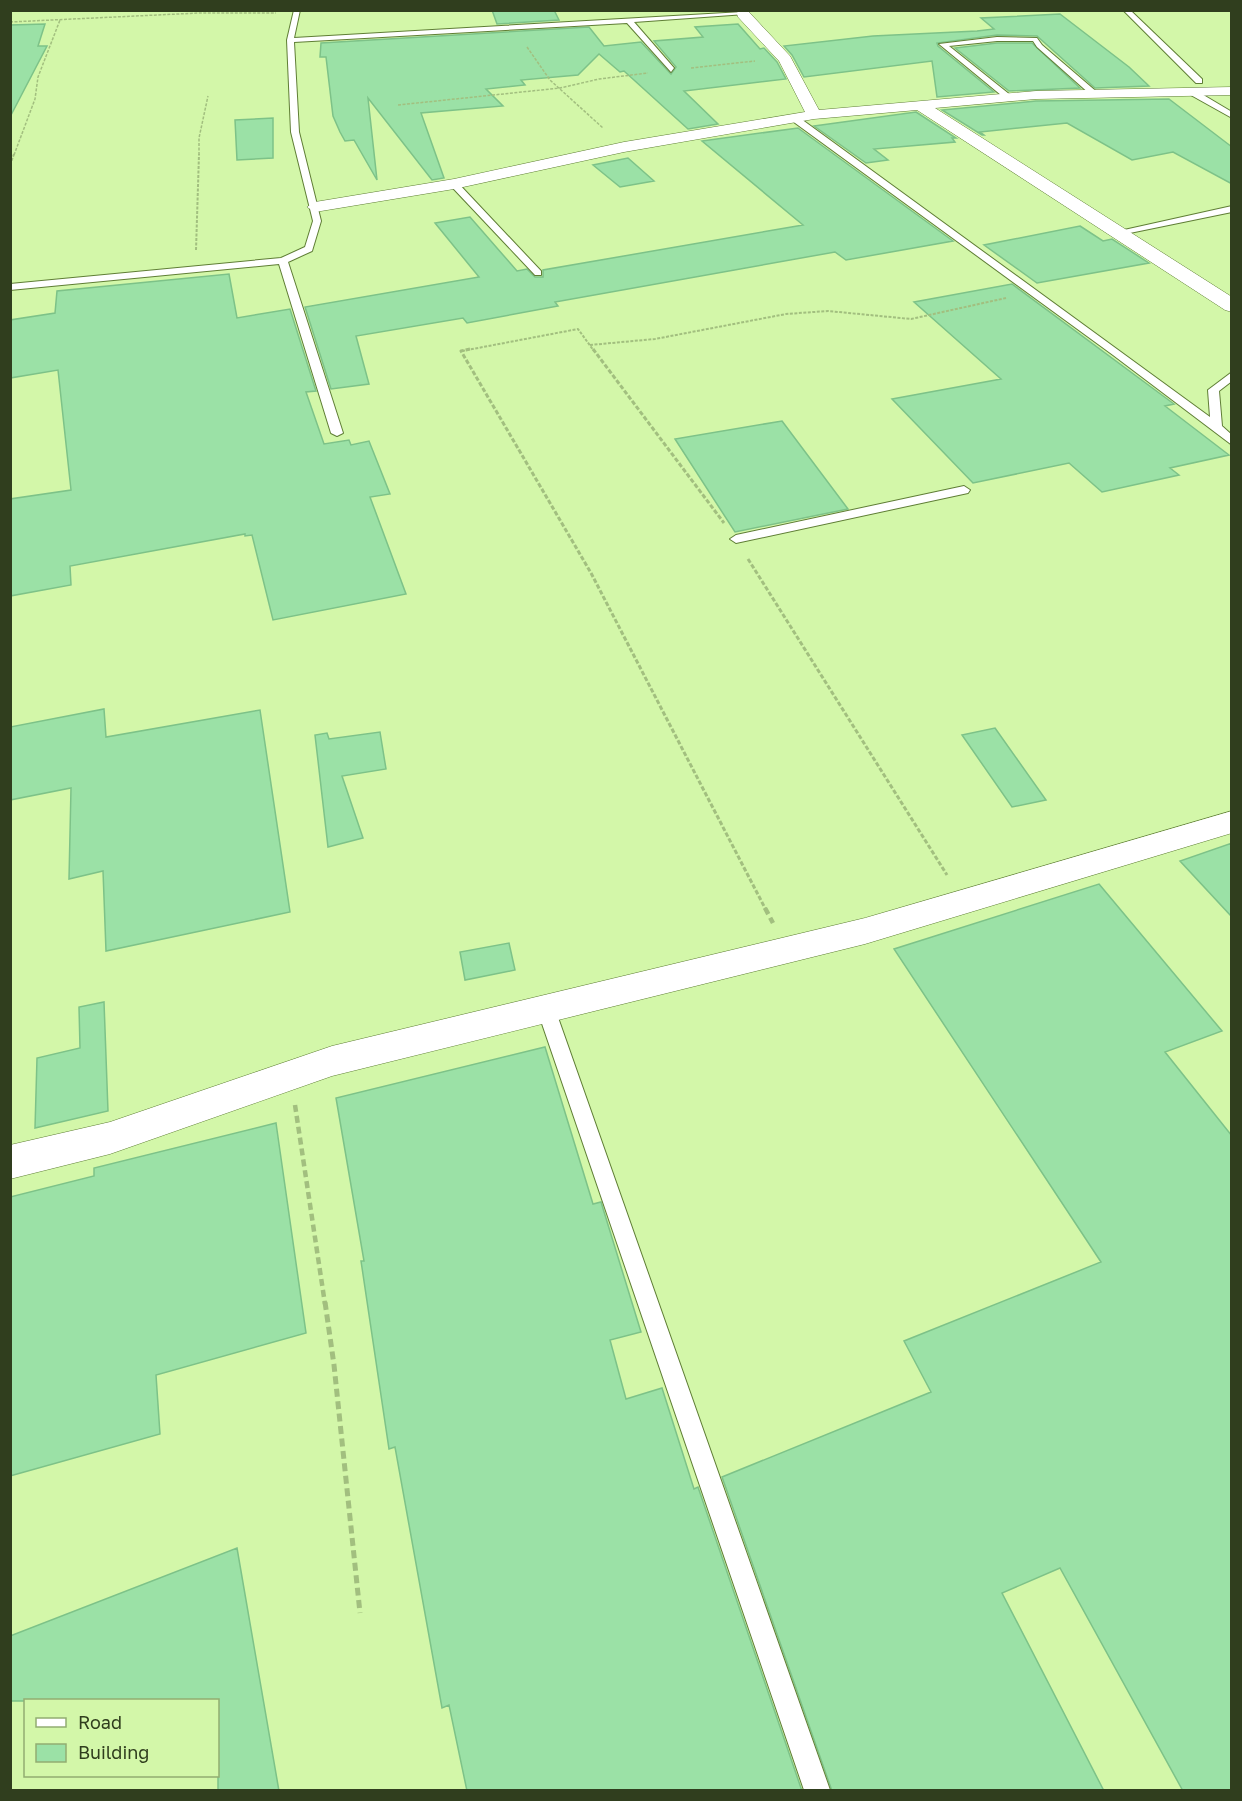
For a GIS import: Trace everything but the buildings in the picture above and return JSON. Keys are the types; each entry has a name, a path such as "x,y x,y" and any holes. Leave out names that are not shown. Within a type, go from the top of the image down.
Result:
{"street":[{"path":"742,12 785,59 814,115"},
{"path":"315,207 454,184 624,147 814,115 1010,98 1196,86 1232,90"},
{"path":"921,106 1232,306"},
{"path":"10,1162 110,1137 332,1061 865,931 1232,822"}],"lane":[{"path":"1126,10 1196,86 1232,116"},
{"path":"10,287 284,261 309,249 317,221 295,132 290,40 297,12"},
{"path":"290,40 514,28 742,12"},
{"path":"628,20 670,70"},
{"path":"1010,98 943,44 997,39 1035,39 1039,46 1094,93"},
{"path":"794,118 1216,427 1232,442"},
{"path":"454,184 538,273"},
{"path":"1120,232 1232,209"},
{"path":"284,261 337,433"},
{"path":"1216,427 1214,390 1232,375"},
{"path":"735,539 964,490"},
{"path":"546,1009 817,1791"}],"path":[{"path":"10,22 199,13 297,12"},
{"path":"10,165 35,99 38,77 60,20"},
{"path":"514,28 550,80 624,147"},
{"path":"398,105 560,88 599,79 670,70 785,59"},
{"path":"195,268 199,138 208,96"},
{"path":"590,345 655,339 786,314 828,311 912,319 1033,292"},
{"path":"787,950 591,573 461,351 578,329 735,539 963,902"},
{"path":"291,1075 334,1365 360,1613"}]}
